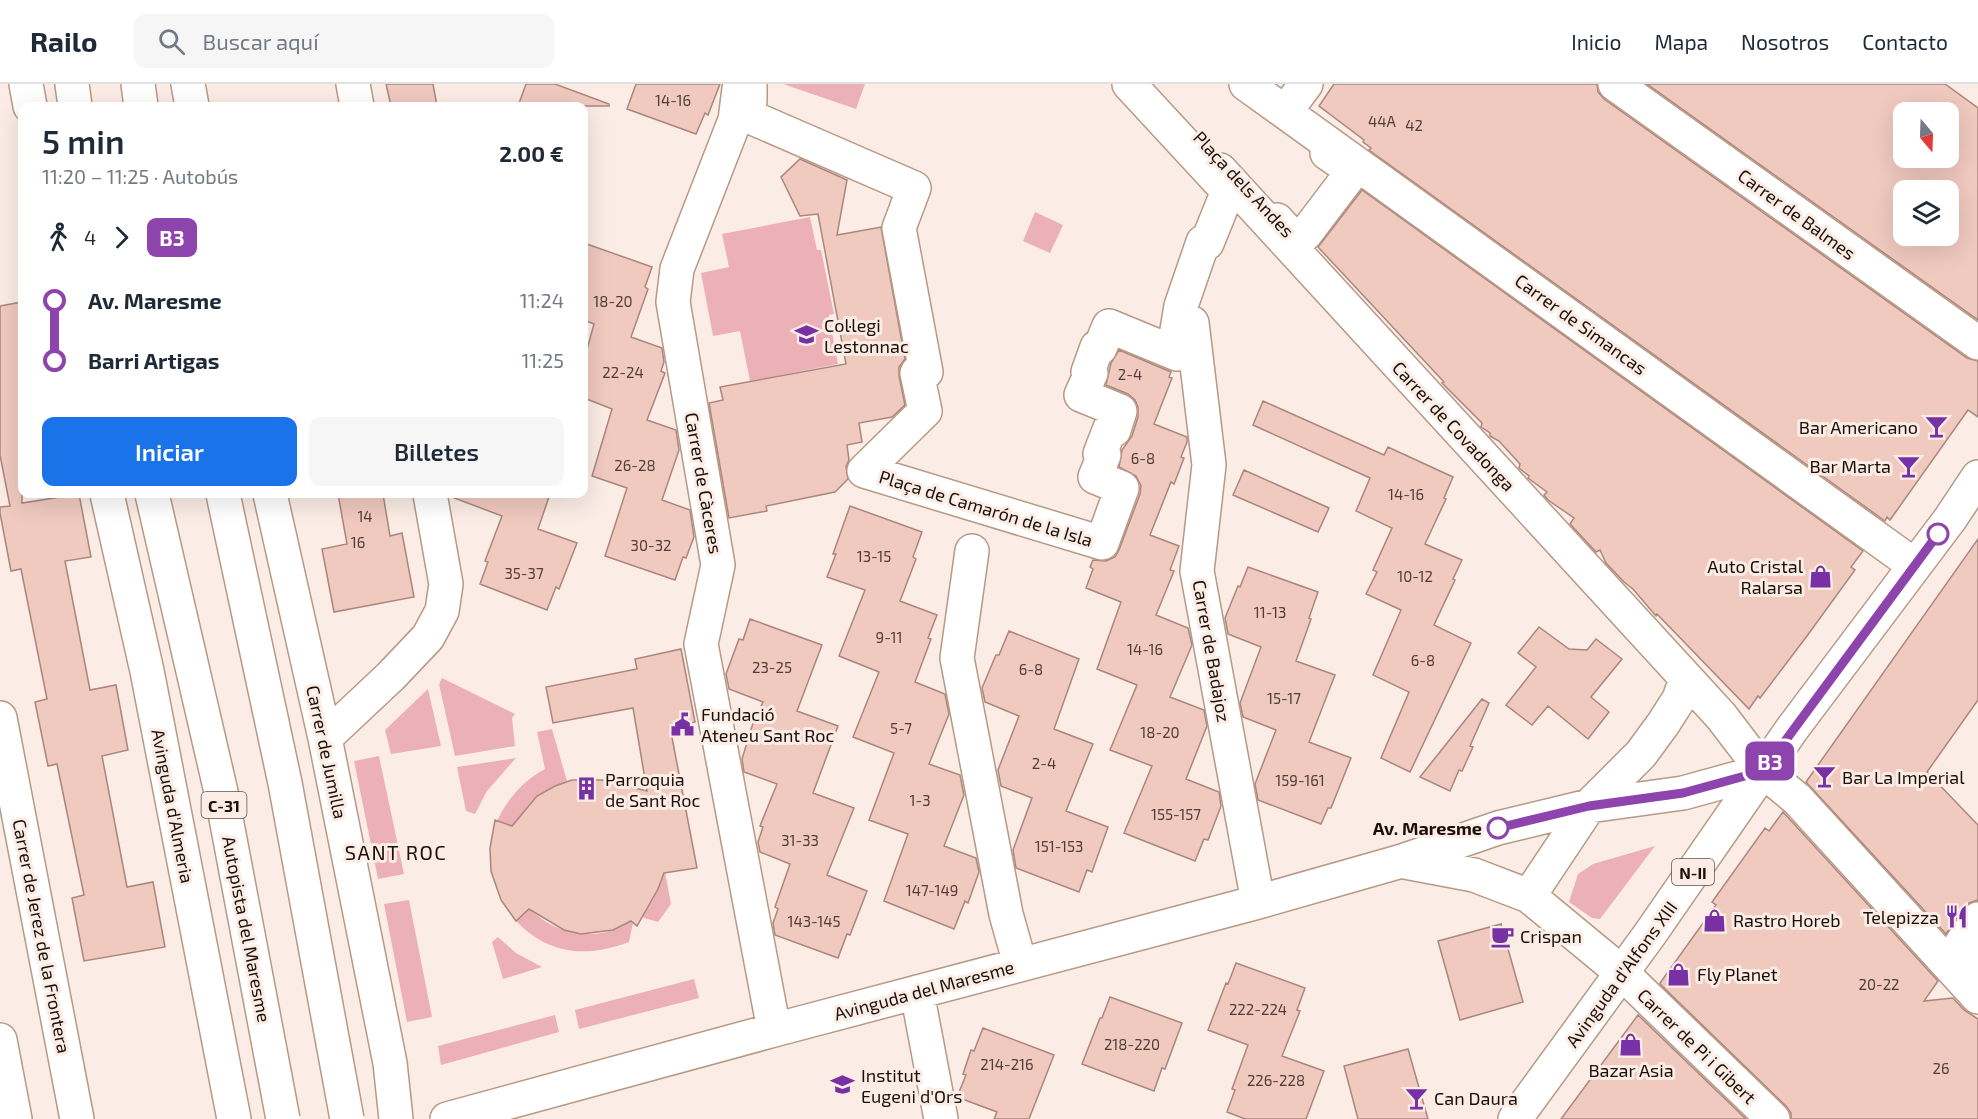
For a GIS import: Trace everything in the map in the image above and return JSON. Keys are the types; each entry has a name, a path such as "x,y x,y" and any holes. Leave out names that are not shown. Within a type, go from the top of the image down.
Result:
{"main road":[{"path":"26,84 29,102"},
{"path":"72,84 74,102"},
{"path":"138,84 140,102"},
{"path":"188,84 191,102"},
{"path":"353,84 356,102"},
{"name":"Carrer de Càceres","path":"738,84 739,96 735,120 677,269 673,302 718,565 701,644 774,1029"},
{"name":"Plaça de Camarón de la Isla","path":"750,84 750,101 746,115 914,188 899,228 926,372 917,373 925,411 864,471 1102,543 1122,488 1095,477 1104,455 1101,454 1110,428 1114,430 1120,411 1082,395 1091,373 1088,372 1109,326 1178,354 1177,330 1181,306 1203,242 1207,243 1228,191 1129,84"},
{"name":"Carrer de Covadonga","path":"1141,84 1729,725 1763,771 1797,799 1978,997"},
{"name":"Plaça dels Andes","path":"1151,84 1298,242 1353,171 1233,84"},
{"name":"Carrer de Simancas","path":"1246,84 1914,565"},
{"path":"1286,111 1306,84"},
{"name":"Carrer de Balmes","path":"1615,84 1978,343"},
{"name":"Carrer de Badajoz","path":"1241,193 1228,217 1191,326 1209,465 1197,571 1258,902"},
{"name":"Avinguda d'Alfons XIII","path":"1515,1119 1650,934 1763,771 1950,519 1978,477"},
{"name":"Avinguda d'Almeria","path":"108,498 147,671 234,1119"},
{"name":"Autopista del Maresme","path":"153,498 221,792 283,1119"},
{"path":"224,498 285,783 347,1119"},
{"name":"Carrer de Jumilla","path":"271,498 325,738 390,1063 396,1119"},
{"path":"325,738 391,676 428,637 442,611 446,584 431,498"},
{"path":"972,551 957,658 1006,914 1020,964"},
{"path":"1529,896 1589,806 1641,754 1679,699 1686,679"},
{"name":"Carrer de Jerez de la Frontera","path":"0,718 77,1119"},
{"name":"Avinguda del Maresme","path":"447,1119 774,1029 1258,902 1402,861 1498,828 1589,806 1683,793 1763,771"},
{"name":"Avinguda del Maresme","path":"1402,861 1474,875 1529,896 1621,972"},
{"path":"1978,919 1958,949 1978,971"},
{"name":"Carrer de Pi i Gibert","path":"1621,972 1773,1119"},
{"path":"916,992 941,1119"},
{"path":"0,1041 15,1119"}],"shaded area":[{"path":"783,84 865,84 856,109"},
{"path":"1035,212 1063,225 1050,253 1023,241"},
{"path":"810,217 817,250 821,250 834,314 829,315 838,364 750,381 740,331 713,336 701,273 729,267 722,234"},
{"path":"442,678 515,714 512,718 515,746 455,756 439,684"},
{"path":"428,689 441,746 391,754 385,730"},
{"path":"552,729 567,781 536,799 524,811 514,827 497,821 517,791 545,769 537,732"},
{"path":"379,756 404,874 378,879 354,761"},
{"path":"516,758 487,791 475,814 466,811 457,767"},
{"path":"1655,846 1600,919 1592,918 1569,902 1578,874 1593,864"},
{"path":"665,872 671,904 658,922 644,918 640,914 649,905"},
{"path":"409,900 432,1017 407,1022 384,904"},
{"path":"530,908 547,923 557,928 580,933 602,933 630,921 633,923 629,942 598,950 583,951 555,947 542,941 516,921"},
{"path":"498,937 516,953 542,967 503,979 492,942"},
{"path":"694,979 699,998 579,1029 575,1010"},
{"path":"555,1015 559,1032 441,1065 438,1046"}],"building":[{"path":"386,84 433,84 436,102 390,102"},
{"path":"526,84 555,84 609,104 609,106 588,106 588,102 519,102"},
{"path":"636,84 720,84 708,115 705,113 696,134 627,109"},
{"path":"1334,84 1597,84 1598,92 1604,99 1967,358 1978,361 1978,417 1968,410 1890,520 1887,517 1885,521 1369,150 1371,148 1363,142 1364,140 1319,106"},
{"path":"1647,84 1945,84 1978,108 1978,320"},
{"path":"800,159 847,180 837,235 881,227 905,359 899,367 899,376 905,405 892,417 859,423 862,442 847,445 848,479 835,492 766,506 767,511 729,518 709,403 723,400 720,387 846,364 818,214 800,216 781,177"},
{"path":"1362,190 1863,551 1851,567 1855,570 1760,698 1758,696 1749,709 1606,563 1600,550 1596,552 1570,524 1574,518 1548,500 1544,495 1547,492 1528,478 1529,476 1519,468 1520,464 1499,441 1481,427 1482,423 1442,383 1444,382 1318,247"},
{"path":"588,244 652,267 645,287 648,289 631,337 662,348 664,362 661,371 665,373 647,420 676,430 679,450 662,500 690,510 694,537 686,558 683,557 675,580 605,556 627,488 592,476 612,409 588,400 588,346 594,324 588,322"},
{"path":"18,303 18,498 22,498 22,503 54,498 80,498 91,557 65,561 90,690 116,685 128,750 102,756 127,887 153,882 165,947 84,961 72,898 84,895 57,764 48,766 35,702 47,699 21,569 11,571 0,513 0,507 10,506 0,455 0,306"},
{"path":"1119,350 1171,372 1169,377 1172,378 1154,424 1187,437 1181,457 1184,458 1174,484 1171,482 1150,535 1179,546 1170,570 1174,571 1156,615 1188,628 1192,645 1170,697 1204,710 1207,726 1186,779 1219,792 1221,806 1208,840 1204,839 1195,861 1124,833 1152,766 1110,750 1137,685 1097,669 1121,602 1086,588 1093,569 1090,567 1093,560 1106,561 1115,557 1140,494 1141,486 1136,476 1119,467 1122,450 1132,436 1138,417 1138,407 1135,400 1128,394 1106,385 1111,363"},
{"path":"1263,401 1384,455 1388,447 1453,477 1444,498 1446,499 1425,544 1462,560 1434,625 1471,643 1410,772 1381,758 1409,692 1373,675 1401,610 1366,594 1377,572 1373,570 1392,528 1356,511 1370,478 1253,425"},
{"path":"1244,470 1329,508 1318,532 1233,495"},
{"path":"339,498 384,498 390,536 402,533 414,597 334,612 322,549 347,544"},
{"path":"454,498 549,498 538,529 577,543 559,589 556,587 547,610 480,584 488,562 485,561 502,516"},
{"path":"850,506 922,532 913,557 916,559 900,601 937,615 915,682 945,694 949,714 929,764 960,775 964,795 944,846 976,858 979,872 968,903 965,901 954,929 884,901 908,834 869,820 894,753 853,737 879,672 839,656 865,590 827,577"},
{"path":"1978,539 1978,700 1927,772 1978,825 1978,900 1963,908 1946,934 1806,782"},
{"path":"1248,567 1318,592 1296,661 1335,675 1309,742 1351,758 1331,808 1328,808 1321,824 1258,800 1255,784 1276,730 1243,717 1240,703 1261,647 1228,634 1225,618"},
{"path":"750,619 822,645 797,711 838,726 813,793 854,808 827,875 867,891 850,935 847,934 838,958 775,935 773,923 778,909 775,907 790,864 760,852 758,842 763,827 760,826 777,784 744,772 742,759 753,723 763,702 729,689 726,674 739,639 743,640"},
{"path":"1539,627 1569,649 1587,650 1596,639 1622,659 1591,697 1609,712 1588,739 1548,706 1532,725 1506,705 1536,667 1518,653"},
{"path":"1009,631 1079,659 1054,729 1093,744 1066,811 1108,827 1092,872 1087,870 1079,892 1016,868 1013,850 1032,798 1001,786 998,770 1019,716 985,702 982,688"},
{"name":"Parroquia de Sant Roc","path":"681,649 695,722 670,727 697,868 664,873 658,889 637,926 631,921 613,930 581,934 564,930 529,909 516,921 501,900 491,871 490,848 495,820 512,826 537,796 572,780 602,780 647,791 633,708 553,723 546,687 637,669 635,659"},
{"path":"1482,699 1489,703 1470,746 1473,747 1450,791 1420,777"},
{"path":"1783,812 1938,981 1924,1001 1953,998 1964,1010 1978,1019 1978,1119 1791,1119 1791,1113 1786,1106 1661,985 1660,983 1716,905 1712,902 1765,828 1769,831"},
{"path":"1501,924 1523,1002 1460,1020 1438,941"},
{"path":"1236,963 1305,988 1297,1010 1300,1011 1282,1056 1324,1071 1306,1119 1245,1119 1227,1112 1235,1090 1232,1089 1248,1045 1208,1030"},
{"path":"1110,997 1182,1023 1154,1091 1082,1064"},
{"path":"1638,1015 1746,1119 1561,1119"},
{"path":"983,1028 1054,1055 1029,1119 994,1119 997,1112 957,1097 966,1075 963,1074 971,1050 974,1051"},
{"path":"1408,1049 1428,1119 1358,1119 1344,1066"}],"bus line":[{"name":"B3","path":"1498,828 1589,806 1683,793 1763,771 1938,534"}],"place":[{"name":"Col·legi Lestonnac","path":"806,335"},
{"name":"Bar Americano","path":"1936,427"},
{"name":"Bar Marta","path":"1909,466"},
{"name":"Auto Cristal Ralarsa","path":"1821,576"},
{"name":"Fundació Ateneu Sant Roc","path":"683,724"},
{"name":"Bar La Imperial","path":"1824,777"},
{"name":"Parroquia de Sant Roc","path":"587,789"},
{"name":"Av. Maresme","path":"1498,828"},
{"name":"Telepizza","path":"1957,917"},
{"name":"Rastro Horeb","path":"1715,920"},
{"name":"Crispan","path":"1502,936"},
{"name":"Fly Planet","path":"1679,974"},
{"name":"Bazar Asia","path":"1631,1044"},
{"name":"Institut Eugeni d'Ors","path":"843,1085"},
{"name":"Can Daura","path":"1416,1098"}],"district":[{"name":"SANT ROC","path":"396,852"}]}
